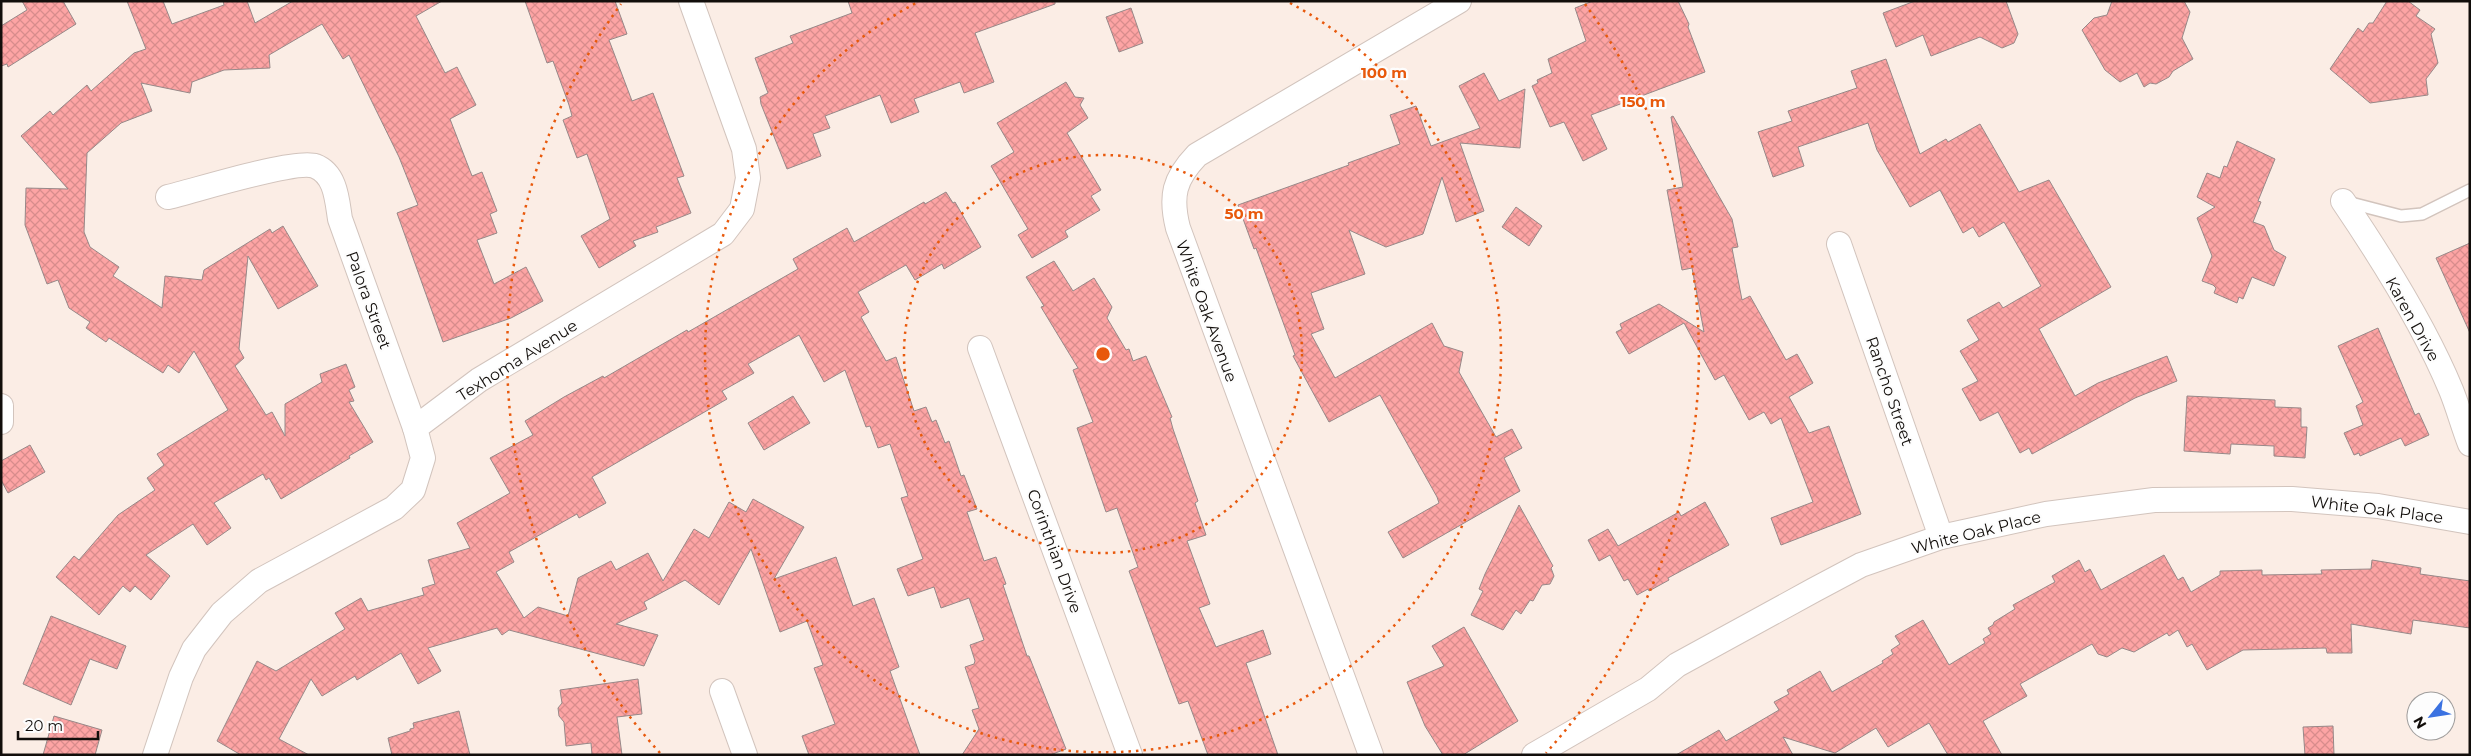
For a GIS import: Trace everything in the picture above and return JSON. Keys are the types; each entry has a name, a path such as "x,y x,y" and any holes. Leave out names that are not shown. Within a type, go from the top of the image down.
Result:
{"street":[{"name":"White Oak Avenue","path":"1370,755 1178,228 1173,209 1174,191 1183,170 1197,155 1460,1"},
{"name":"Texhoma Avenue","path":"415,428 479,380 723,234 742,209 748,178 744,149 699,4"},
{"name":"Palora Street","path":"168,197 292,165 316,166 324,173 332,181 340,219 415,428"},
{"name":"Karen Drive","path":"2343,201 2373,244 2428,342 2451,390 2470,444"},
{"name":"Rancho Street","path":"1838,244 1941,537"},
{"name":"Corinthian Drive","path":"980,348 1130,755"},
{"path":"1,406 1,422"},
{"path":"154,755 181,677 194,649 222,613 259,581 394,508 414,490 423,458 415,428"},
{"name":"White Oak Place","path":"1534,755 1648,689 1677,666 1814,590 1861,566 1941,537 2046,514 2154,500 2292,499 2378,506 2470,522"},
{"path":"722,692 745,755"}],"lane":[{"path":"2343,201 2401,216 2422,214 2470,190"}],"building":[{"path":"22,1 63,1 76,24 8,67 7,64 1,66 1,26 27,10"},
{"path":"127,1 163,1 172,24 224,5 223,1 247,1 255,23 293,1 442,1 416,16 445,73 457,67 476,105 450,119 472,176 482,172 497,211 490,214 497,233 477,240 494,284 526,267 543,301 511,318 443,342 397,213 418,205 399,157 349,55 343,59 322,24 269,55 270,68 224,70 192,82 190,93 141,83 152,111 121,123 87,153 84,232 90,247 119,267 113,276 162,308 165,276 202,280 204,270 270,229 272,233 283,226 318,286 278,309 248,256 239,349 244,358 235,366 266,415 272,412 285,436 285,404 322,382 320,374 346,364 355,387 349,390 354,401 349,402 373,442 281,499 269,478 266,480 263,474 214,503 231,528 207,545 193,524 146,555 170,576 151,600 135,586 130,592 123,586 99,615 56,577 74,556 79,560 118,515 155,490 147,478 164,465 157,454 228,410 194,351 179,373 168,365 163,373 109,338 106,342 86,328 90,322 69,308 58,280 47,284 25,225 26,188 68,189 21,136 50,111 53,115 87,85 91,91 134,53 146,49"},
{"path":"525,1 615,1 627,34 609,40 632,101 653,93 684,176 677,178 691,213 656,227 658,232 633,241 636,246 599,268 581,236 610,219 587,154 577,158 563,120 572,116 569,105 553,61 547,63"},
{"path":"848,1 1055,1 1055,4 975,33 994,82 964,93 960,82 914,99 919,112 891,123 880,95 825,116 830,128 813,134 821,156 787,169 761,104 760,97 768,93 755,58 793,43 790,36 852,13"},
{"path":"1593,1 1678,1 1689,24 1688,27 1705,72 1591,115 1607,149 1583,161 1564,122 1550,127 1532,86 1538,83 1537,80 1552,73 1548,59 1586,41 1575,8"},
{"path":"1915,1 2006,1 2018,34 2014,43 2002,48 1980,37 1931,56 1923,35 1896,47 1883,13"},
{"path":"2112,1 2184,1 2190,12 2182,38 2193,59 2156,84 2150,83 2144,87 2137,73 2120,82 2105,70 2082,30 2094,18 2107,15"},
{"path":"2387,1 2408,1 2420,10 2416,16 2435,29 2431,34 2438,63 2426,79 2428,95 2370,103 2330,69 2358,28 2363,32 2369,23 2373,23"},
{"path":"1131,8 1143,43 1119,52 1106,17"},
{"path":"1886,59 1920,154 1946,139 1948,142 1980,124 2019,192 2049,180 2111,287 2039,329 2075,396 2098,383 2167,356 2177,381 2135,398 2032,454 2029,448 2020,453 1998,412 1980,421 1962,389 1978,381 1960,351 1979,340 1967,320 1999,302 2003,308 2041,286 2004,222 1979,237 1973,227 1963,233 1940,190 1910,207 1877,150 1868,123 1798,147 1804,166 1773,177 1758,132 1792,121 1788,111 1857,88 1851,71"},
{"path":"1484,73 1499,101 1525,89 1520,148 1460,143 1484,211 1456,222 1442,177 1423,234 1386,247 1349,230 1365,274 1311,293 1324,329 1311,334 1335,378 1432,323 1444,346 1463,352 1459,372 1496,437 1512,429 1522,448 1504,458 1520,491 1403,558 1388,532 1439,503 1437,497 1380,395 1329,422 1293,356 1295,355 1256,248 1254,249 1238,205 1349,165 1348,163 1400,144 1390,115 1416,106 1431,146 1480,128 1459,86"},
{"path":"1066,82 1075,97 1084,98 1080,105 1088,118 1067,133 1101,190 1091,196 1100,210 1065,231 1068,237 1032,258 1018,235 1028,229 991,166 1014,152 997,123"},
{"path":"1673,116 1732,219 1738,247 1732,248 1742,300 1750,296 1786,360 1797,354 1813,383 1789,397 1809,433 1829,426 1861,514 1781,545 1771,518 1813,502 1781,418 1771,424 1764,412 1749,420 1724,375 1715,380 1684,323 1629,354 1616,332 1622,329 1620,324 1659,304 1704,332 1692,268 1682,270 1667,190 1683,187 1671,117"},
{"path":"2237,141 2275,159 2258,201 2261,202 2253,222 2264,226 2274,250 2286,257 2274,286 2252,277 2243,299 2239,297 2237,303 2214,293 2216,288 2213,285 2202,281 2212,256 2197,218 2215,207 2197,197 2207,173 2220,178 2224,166 2227,167"},
{"path":"946,192 953,203 955,202 981,247 944,269 942,264 915,280 906,265 858,292 869,312 861,317 886,361 896,357 914,411 926,407 932,422 936,420 945,443 949,441 961,476 964,475 977,509 967,512 984,561 996,557 1006,584 1003,585 1027,656 1029,656 1066,749 1050,755 962,755 979,729 972,710 979,708 965,667 974,664 975,661 970,645 984,640 969,598 941,608 934,587 908,596 897,569 923,559 901,498 908,496 890,444 878,448 870,426 866,427 845,370 824,382 799,335 748,364 754,373 722,391 727,399 592,477 606,503 579,518 577,514 509,552 514,562 496,572 524,618 538,607 568,616 578,578 611,561 616,570 648,553 663,581 694,529 709,538 729,502 746,512 753,499 804,527 774,579 836,557 853,606 874,598 899,667 890,671 920,755 809,755 802,736 835,724 814,668 823,665 807,621 780,632 751,549 719,605 685,580 644,602 647,609 616,624 658,635 644,666 509,630 502,635 497,628 428,648 441,671 418,684 401,653 357,680 355,676 322,696 311,679 279,739 309,755 241,755 217,741 257,661 276,671 345,629 335,613 361,598 368,611 424,595 422,588 435,584 428,560 470,548 457,523 510,493 490,458 533,435 525,421 564,397 603,376 604,378 798,269 793,259 847,228 854,242 924,202 925,204"},
{"path":"1516,207 1542,226 1529,246 1502,227"},
{"path":"2470,243 2470,333 2436,258"},
{"path":"1054,261 1073,291 1094,278 1112,307 1107,318 1126,350 1129,349 1133,361 1146,356 1172,417 1170,418 1173,429 1198,501 1195,503 1206,535 1187,541 1210,604 1199,608 1216,647 1263,630 1271,654 1246,663 1278,755 1208,755 1188,701 1179,704 1129,571 1138,567 1117,508 1106,512 1077,428 1093,422 1073,370 1078,368 1041,307 1044,306 1026,277"},
{"path":"2378,328 2415,415 2419,413 2429,435 2405,446 2401,438 2360,456 2359,453 2354,455 2344,433 2363,425 2356,406 2363,402 2338,346"},
{"path":"793,396 810,423 764,450 748,423"},
{"path":"2187,396 2275,400 2275,407 2301,408 2301,427 2307,427 2305,458 2274,456 2274,446 2231,444 2230,454 2184,451"},
{"path":"30,445 45,472 8,493 1,480 1,461"},
{"path":"1705,502 1729,545 1668,578 1669,580 1649,591 1648,589 1637,595 1628,579 1624,581 1610,555 1599,561 1588,540 1608,529 1618,546 1679,512 1681,516"},
{"path":"1519,505 1553,566 1551,568 1554,576 1550,584 1542,585 1533,601 1530,600 1521,614 1516,610 1503,630 1471,615 1483,591 1479,589 1485,574"},
{"path":"2164,555 2178,580 2183,577 2191,592 2220,575 2220,571 2262,570 2262,575 2322,574 2321,570 2371,569 2372,560 2421,568 2420,574 2470,581 2470,628 2413,620 2411,634 2351,624 2352,653 2327,653 2326,648 2243,650 2207,670 2192,644 2187,647 2178,630 2169,636 2167,633 2134,652 2122,648 2107,657 2098,654 2092,644 2020,684 2027,696 1983,721 2002,755 1948,755 1929,723 1888,747 1876,728 1835,753 1783,737 1793,755 1676,755 1719,730 1726,741 1779,710 1774,702 1789,694 1787,690 1820,671 1832,692 1883,663 1882,661 1893,654 1891,650 1900,644 1895,636 1923,620 1949,665 1985,643 1983,639 1991,634 1988,628 2015,609 2013,605 2055,582 2052,576 2079,560 2085,572 2090,569 2101,590"},
{"path":"51,616 126,646 117,669 90,659 71,705 23,684"},
{"path":"1464,627 1518,721 1463,755 1443,755 1425,726 1407,682 1444,666 1432,646"},
{"path":"638,679 642,714 617,717 622,755 592,755 591,743 566,746 564,722 559,716 558,708 562,703 560,690"},
{"path":"459,711 470,755 392,755 388,738 410,731 410,729 414,728 413,723"},
{"path":"54,716 102,730 95,755 43,755"},
{"path":"2333,726 2334,755 2305,755 2303,727"}]}
